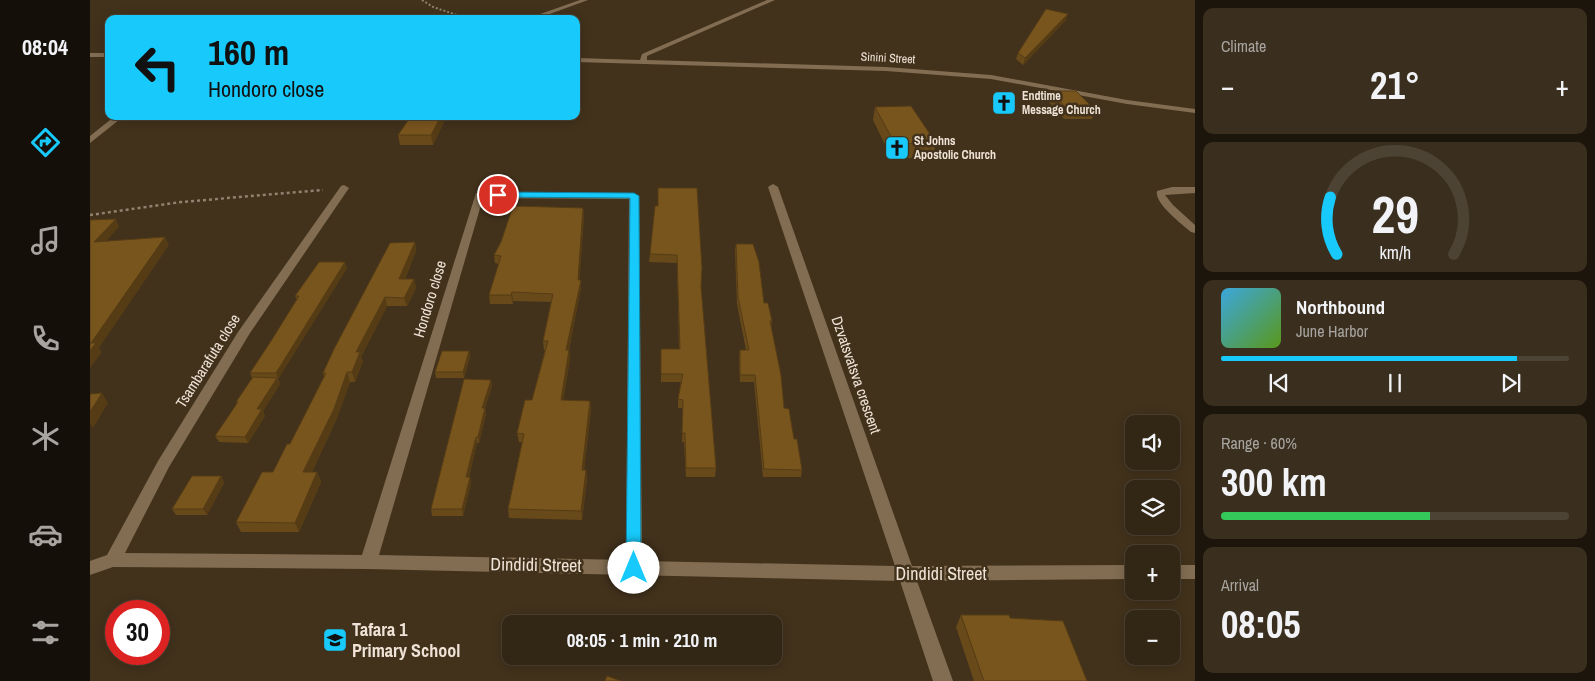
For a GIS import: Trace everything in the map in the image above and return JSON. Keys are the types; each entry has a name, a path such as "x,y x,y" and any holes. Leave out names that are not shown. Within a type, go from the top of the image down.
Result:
{"street":[{"path":"541,15 585,0"},
{"path":"643,62 644,54 772,0"},
{"path":"90,55 105,55"},
{"name":"Sinini Street","path":"580,60 886,69 991,77 1128,102 1195,111"},
{"path":"90,140 115,120"},
{"name":"Dzvatsvatsva crescent","path":"773,187 943,681"},
{"name":"Tsambarafuta close","path":"113,560 163,465 239,340 344,188"},
{"path":"1195,190 1172,190 1160,193 1160,197 1195,230"},
{"name":"Hondoro close","path":"368,562 479,195 634,196 634,568"},
{"name":"Dindidi Street","path":"90,568 113,560 368,562 907,574 1125,572"},
{"path":"1180,572 1195,572"}],"path":[{"path":"422,0 433,7 457,15"},
{"path":"90,215 181,202 344,188"}],"building":[{"path":"1046,9 1068,14 1025,58 1018,53"},
{"path":"1050,91 1076,91 1095,110 1068,110"},
{"path":"911,106 936,143 895,144 875,107"},
{"path":"408,120 439,120 431,135 398,135"},
{"path":"658,188 697,188 702,268 701,286 716,468 686,468 685,433 682,433 683,400 678,399 683,374 661,374 661,349 680,349 677,255 650,254 655,206 658,206"},
{"path":"513,206 583,208 578,280 581,280 566,350 569,350 561,400 590,401 582,470 586,470 581,511 508,509 524,434 517,433 525,400 532,400 548,341 543,341 553,294 512,292 511,295 489,295 501,256 494,255 501,242"},
{"path":"116,219 94,242 165,237 90,343 90,220"},
{"path":"415,242 399,279 414,279 404,298 385,297 356,352 360,352 352,372 347,372 334,409 303,472 317,472 295,523 236,522 262,472 273,472 287,444 290,444 326,373 323,373 334,349 390,243"},
{"path":"736,244 753,244 759,262 764,303 768,303 772,321 770,321 781,375 784,408 789,409 794,439 797,439 802,470 764,469 755,375 740,375 740,350 749,350 738,297"},
{"path":"319,262 345,262 276,373 250,373 299,296 295,296"},
{"path":"90,343 96,343 90,351"},
{"path":"442,351 469,351 463,372 435,372"},
{"path":"253,377 277,378 257,409 262,409 245,437 215,436 238,402 236,402"},
{"path":"464,379 491,380 482,408 485,408 466,477 470,477 462,509 431,509"},
{"path":"102,393 90,412 90,394"},
{"path":"192,476 221,476 203,509 172,509"},
{"path":"961,615 1009,615 1010,618 1063,621 1087,681 984,681"},
{"path":"607,676 621,681 605,681"}],"place":[{"name":"Endtime Message Church","path":"1004,103"},
{"name":"St Johns Apostolic Church","path":"897,148"},
{"name":"Tafara 1 Primary School","path":"335,640"}],"route":[{"path":"498,195 634,196 634,568"}]}
